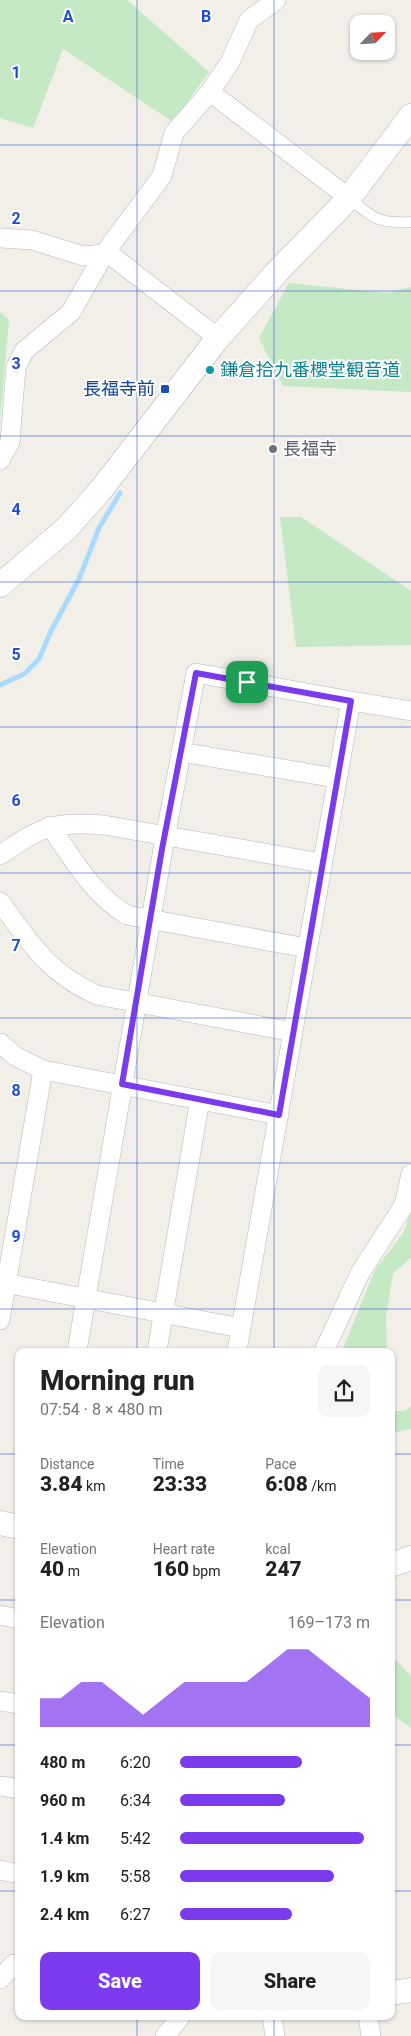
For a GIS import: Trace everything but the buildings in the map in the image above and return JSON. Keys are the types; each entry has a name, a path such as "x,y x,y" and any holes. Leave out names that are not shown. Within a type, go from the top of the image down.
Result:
{"street":[{"path":"0,460 10,442 16,367 24,351 72,312 104,254 162,176 174,133 210,92 230,62 249,20 276,0"},
{"path":"210,92 349,198"},
{"path":"0,585 66,529 100,491 218,338 277,272 349,198 411,116"},
{"path":"0,238 32,240 83,256 104,254 113,257 218,338"},
{"path":"78,1348 150,920 196,673 411,711"},
{"path":"238,1348 321,863 351,701"},
{"path":"181,752 336,778"},
{"path":"0,855 34,832 50,826 73,823 104,825 321,863"},
{"path":"50,826 98,893 111,906 127,915 307,948"},
{"path":"0,902 45,961 61,976 96,995 293,1032"},
{"path":"0,1042 15,1056 43,1070 279,1115"},
{"path":"0,1320 3,1282 43,1070"},
{"path":"158,1348 200,1099"},
{"path":"325,1348 360,1273 404,1205 411,1174"},
{"path":"3,1282 241,1328"},
{"path":"0,1524 15,1526"},
{"path":"395,1564 411,1558"},
{"path":"0,1615 15,1618"},
{"path":"0,1701 15,1703"},
{"path":"0,1786 15,1788"},
{"path":"0,1870 15,1873"},
{"path":"0,1980 11,1964"},
{"path":"395,1992 411,1990"},
{"path":"165,2036 178,2020"},
{"path":"273,2020 275,2036"},
{"path":"369,2020 371,2036"}],"lane":[{"path":"349,198 376,220 395,223 411,222"}],"green space":[{"path":"0,0 127,0 209,72 173,122 63,49 33,128 0,118"},
{"path":"289,283 387,293 411,287 411,392 283,386 259,338"},
{"path":"0,312 9,320 0,419"},
{"path":"280,517 301,517 411,591 411,645 296,647"},
{"path":"411,1210 411,1258 393,1273 386,1317 387,1348 343,1348 375,1270 404,1232"},
{"path":"411,1406 411,1429 395,1432 395,1411 405,1411"},
{"path":"395,1659 411,1676 411,1728 395,1716"}],"waterway":[{"path":"0,685 24,674 39,659 51,631 79,579 99,528 120,493"}],"place":[{"name":"鎌倉拾九番櫻堂観音道","path":"210,370"},
{"name":"長福寺前","path":"165,389"},
{"name":"長福寺","path":"273,449"}],"route":[{"path":"196,673 247,682 351,701 321,863 279,1115 122,1084 162,849 196,673"}]}
